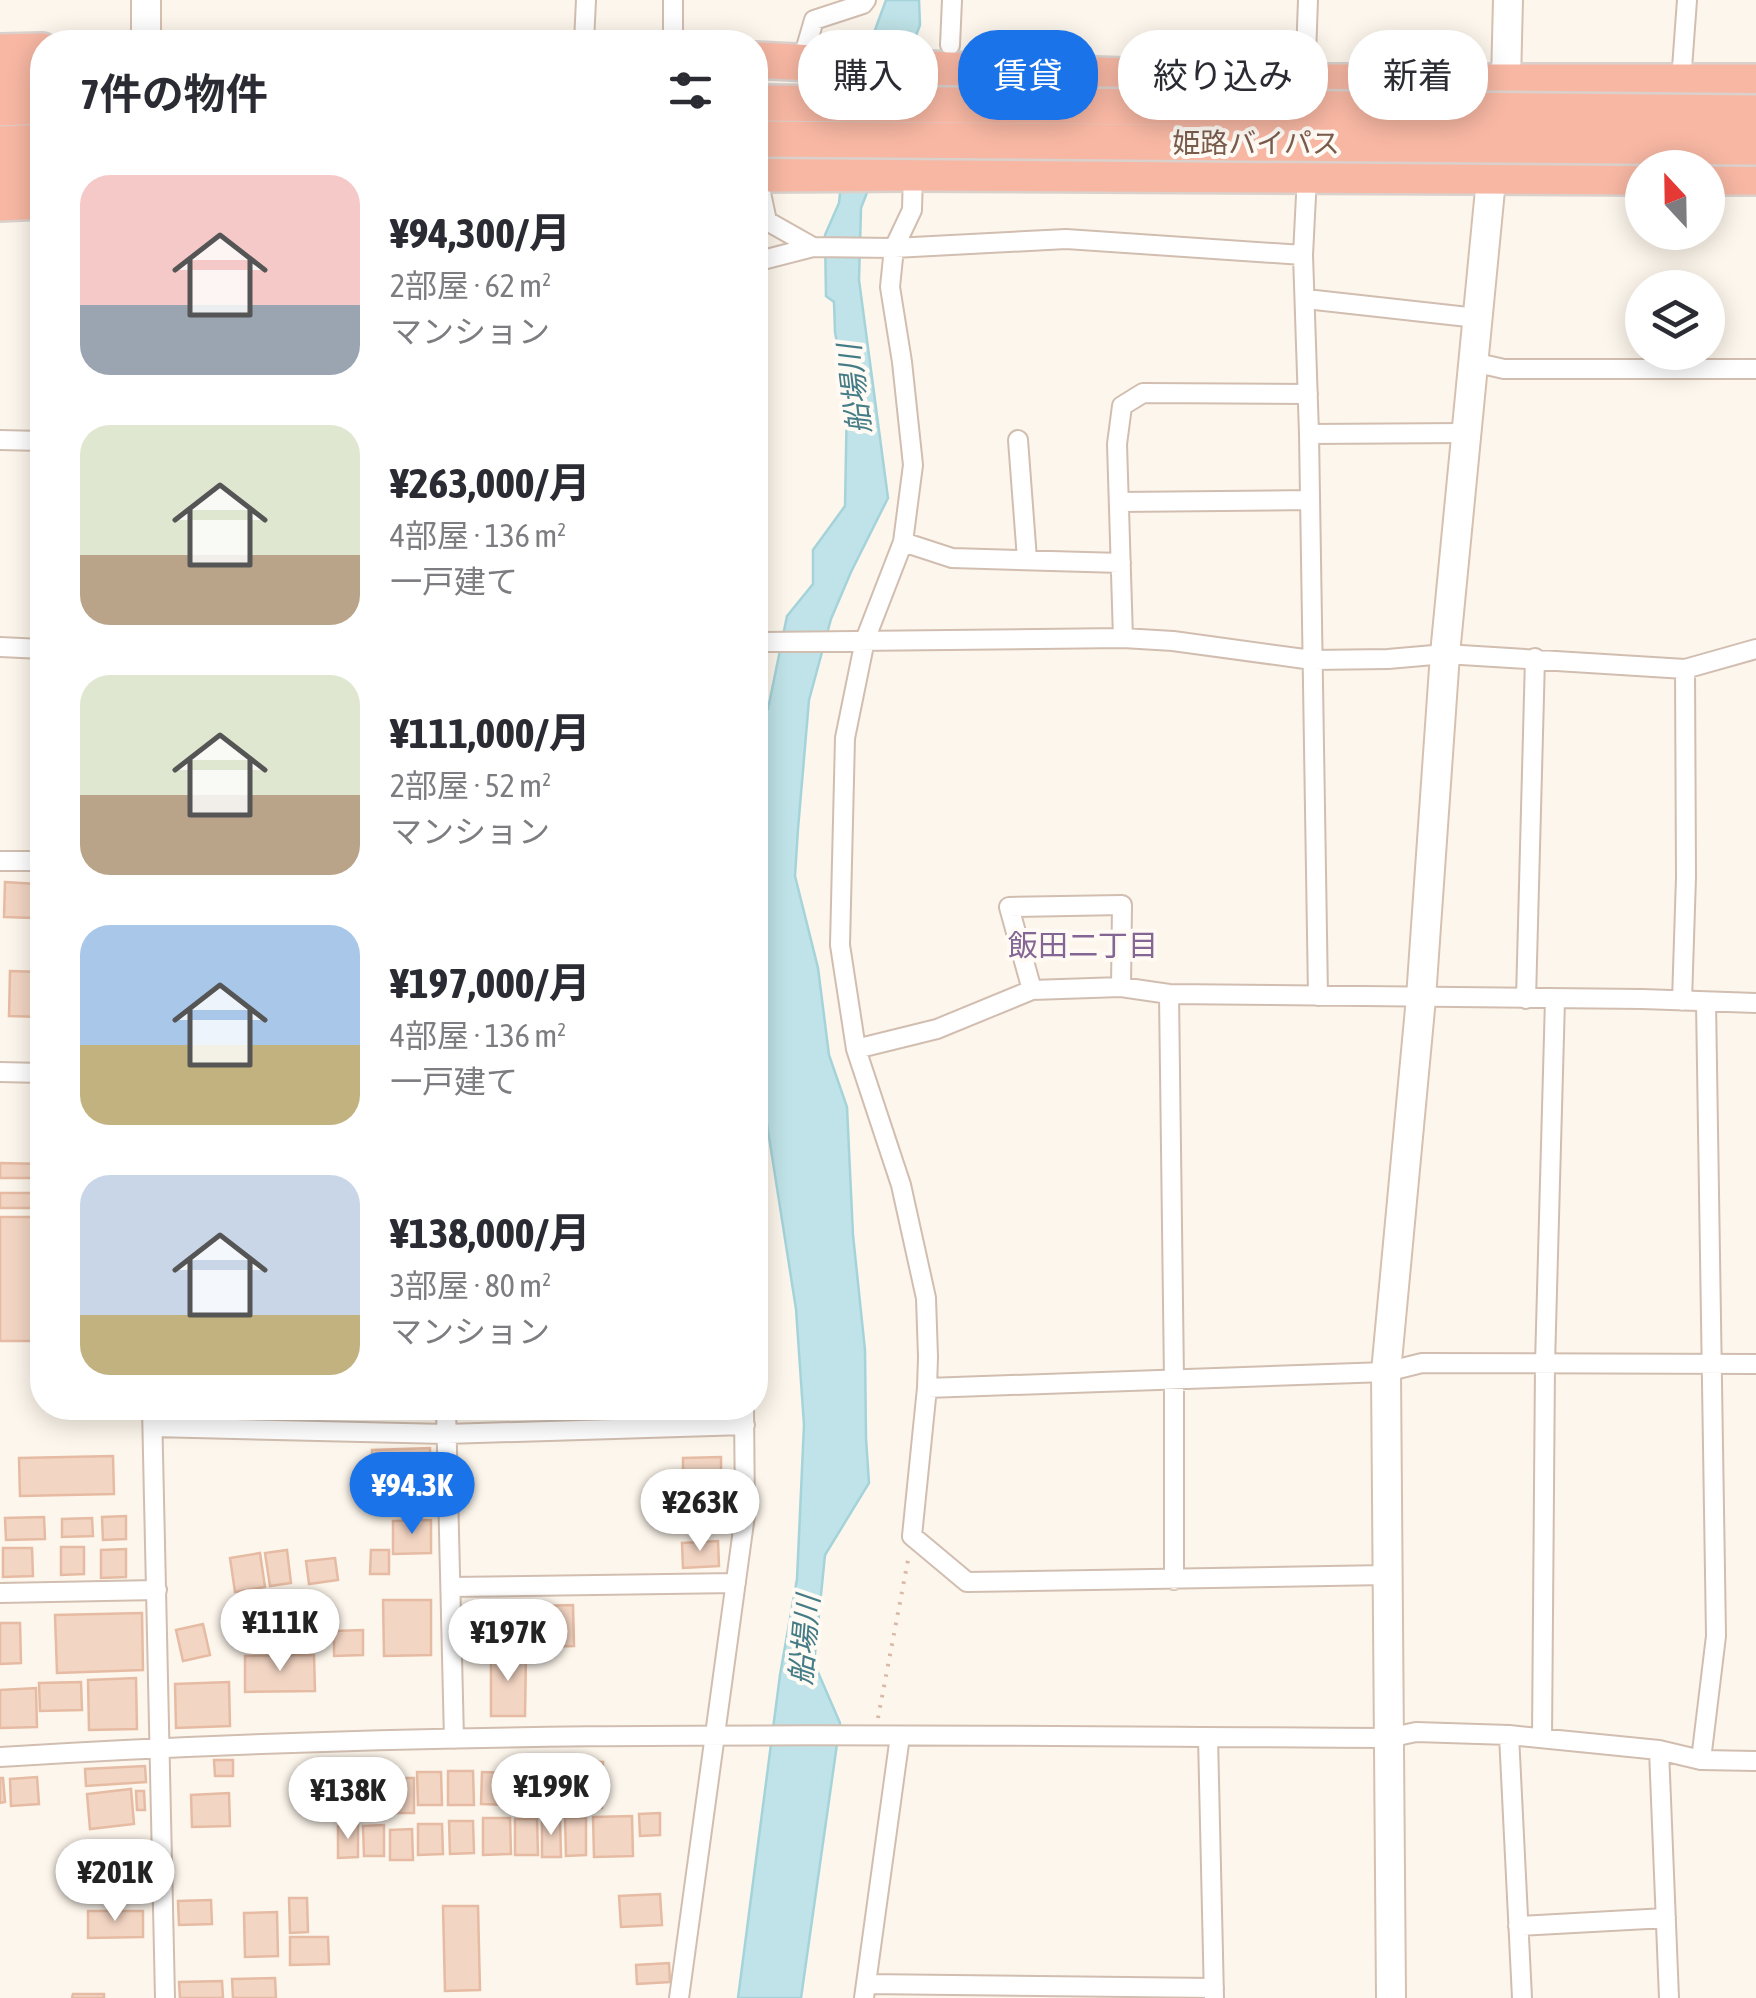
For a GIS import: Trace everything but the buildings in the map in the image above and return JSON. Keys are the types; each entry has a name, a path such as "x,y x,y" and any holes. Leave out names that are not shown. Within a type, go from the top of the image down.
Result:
{"highway":[{"path":"0,52 30,51"},
{"path":"779,61 950,57 1118,69"},
{"path":"0,81 30,80"},
{"path":"1328,82 1756,82"},
{"name":"姫路バイパス","path":"768,103 1756,113"},
{"path":"0,108 30,107"},
{"name":"姫路バイパス","path":"768,139 1756,147"},
{"path":"0,144 30,143"},
{"path":"768,174 1625,177"},
{"path":"0,176 30,175"},
{"path":"1725,177 1756,177"},
{"path":"0,203 30,202"}],"street":[{"path":"146,0 146,30"},
{"path":"585,30 586,0"},
{"path":"673,0 673,30"},
{"path":"768,113 779,61 814,20 864,4 866,0"},
{"path":"950,57 952,0"},
{"path":"1307,30 1308,0"},
{"path":"1391,1998 1386,1372 1421,998 1445,654 1491,176 1506,82 1508,0"},
{"path":"1680,82 1687,0"},
{"path":"914,173 912,210 894,248 890,287 913,465 903,542 865,640 845,738 840,946 856,1049 900,1185 926,1298 927,1388 912,1536 967,1582 1387,1575"},
{"path":"1308,176 1304,255 1318,996"},
{"path":"768,222 812,247"},
{"path":"768,259 812,247 894,248 1066,238 1304,255"},
{"path":"1306,299 1477,318"},
{"path":"1473,362 1504,369 1756,369"},
{"path":"1123,638 1118,444 1122,406 1143,393 1308,394"},
{"path":"1309,434 1466,433"},
{"path":"0,440 30,441"},
{"path":"1018,440 1027,558"},
{"path":"1119,502 1310,500"},
{"path":"903,542 952,558 1121,563"},
{"path":"768,642 1123,638 1312,660 1445,654 1685,668 1756,649"},
{"path":"0,647 30,649"},
{"path":"1526,999 1536,658"},
{"path":"1682,1002 1685,668"},
{"path":"0,861 30,861"},
{"path":"1032,990 1009,907 1122,905 1121,987"},
{"path":"856,1049 937,1029 1032,990 1121,987 1169,994 1756,1004"},
{"path":"1169,994 1174,1580"},
{"path":"1542,1738 1545,1364 1555,999"},
{"path":"1701,1760 1716,1636 1706,1002"},
{"path":"0,1072 30,1073"},
{"path":"927,1388 1386,1372 1422,1364 1756,1364"},
{"path":"153,1420 165,1998"},
{"path":"187,1420 279,1428 446,1434 678,1420"},
{"path":"279,1420 279,1428"},
{"path":"446,1420 454,1739"},
{"path":"679,1998 745,1515 744,1420"},
{"path":"451,1588 736,1583"},
{"path":"0,1593 157,1590"},
{"path":"0,1758 158,1747 454,1739 875,1734 1388,1738 1416,1732 1509,1735 1659,1750 1701,1760 1756,1761"},
{"path":"1509,1735 1522,1998"},
{"path":"900,1736 865,1991 1214,1993 1208,1737"},
{"path":"1659,1750 1670,1998"},
{"path":"1518,1926 1666,1918"}],"path":[{"path":"875,1734 912,1536"}],"water":[{"path":"886,0 919,0 918,30 875,30"},
{"name":"船場川","path":"848,120 889,120 881,157 861,208 859,280 888,498 831,619 809,700 795,876 818,968 829,1055 847,1107 853,1235 865,1350 869,1483 825,1555 814,1663 840,1723 801,1998 738,1998 780,1675 797,1579 804,1425 796,1309 768,1131 768,709 787,616 813,584 813,550 845,506 847,398 835,332 834,302 826,296 825,235 839,203"}],"district":[{"name":"飯田二丁目","path":"1083,946"}]}
